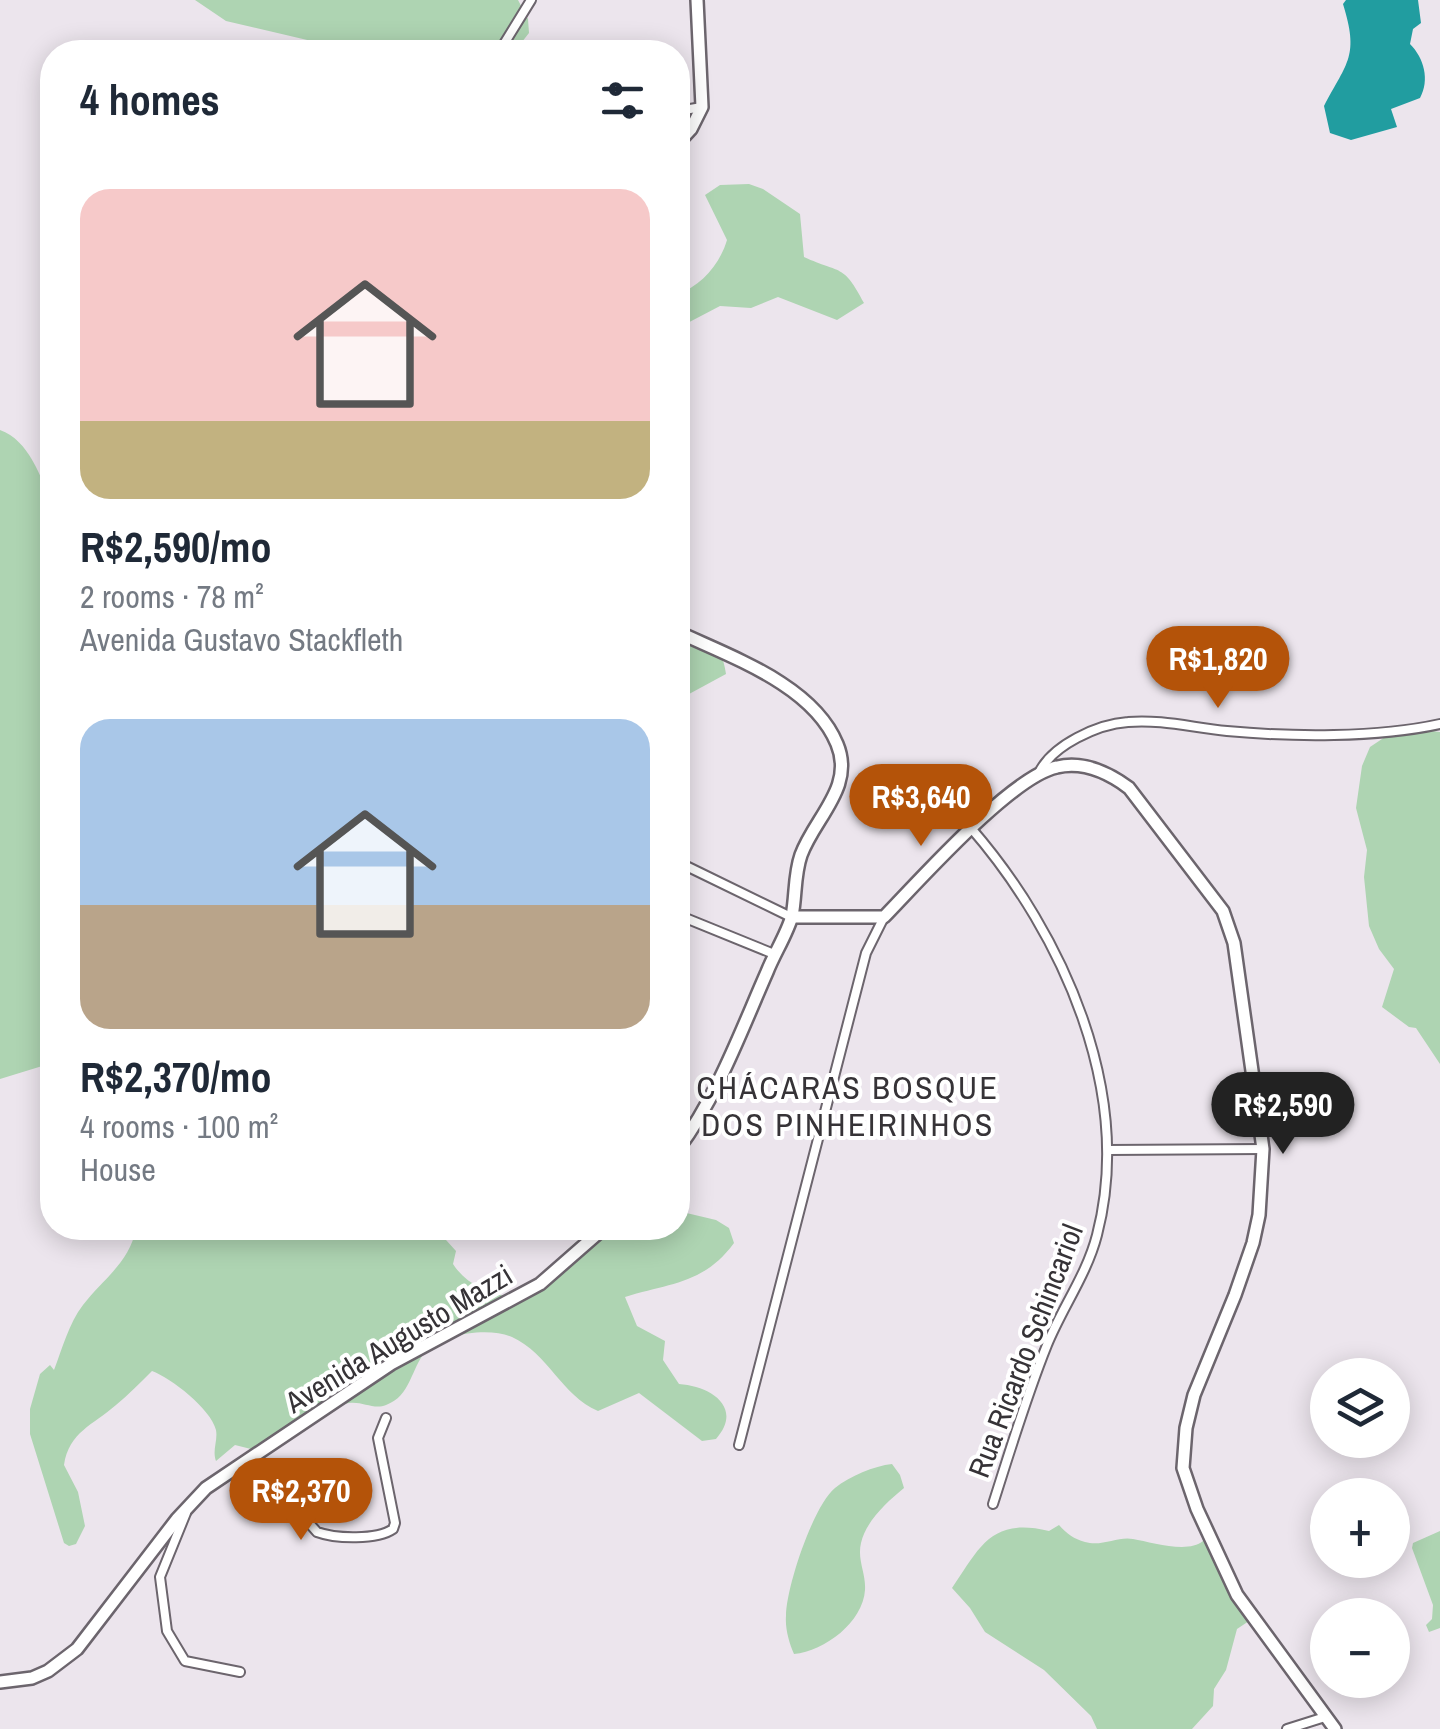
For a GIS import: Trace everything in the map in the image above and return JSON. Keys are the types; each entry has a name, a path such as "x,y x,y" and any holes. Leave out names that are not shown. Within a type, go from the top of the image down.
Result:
{"street":[{"path":"507,40 532,0"},
{"path":"690,128 702,108 697,0"},
{"path":"690,110 702,108"},
{"path":"690,638 798,696 822,719 838,747 842,775 837,792 806,842 792,917 710,1098 690,1130"},
{"path":"1038,774 1044,762 1071,742 1128,722 1228,732 1380,734 1440,724"},
{"path":"739,1445 866,952 884,917 971,828 1038,774 1074,766 1113,776 1145,806 1215,898 1234,943 1263,1149 1259,1215 1252,1243 1194,1395 1183,1468 1238,1595 1334,1729"},
{"name":"Rua Ricardo Schincariol","path":"971,828 1018,893 1061,964 1097,1074 1108,1150 1096,1237 1048,1341 993,1504"},
{"path":"690,868 792,917 884,917"},
{"path":"690,920 774,954"},
{"path":"1108,1150 1263,1149"},
{"name":"Avenida Augusto Mazzi","path":"0,1682 48,1672 77,1650 191,1502 206,1488 391,1364 530,1290 558,1271 591,1240"},
{"path":"247,1462 262,1470 317,1532 330,1536 385,1534 394,1530 396,1522 378,1438 386,1418"},
{"path":"191,1502 162,1568 161,1595 167,1631 184,1661 240,1672"},
{"path":"1287,1729 1325,1717"}],"green space":[{"path":"195,0 518,0 528,19 529,33 523,40 307,40 226,21"},
{"path":"749,184 763,189 800,214 804,257 846,275 864,303 837,320 778,297 751,308 720,306 690,322 690,288 708,273 727,240 705,195 720,185"},
{"path":"0,430 19,442 40,477 40,1067 0,1079"},
{"path":"690,632 716,648 726,674 690,694"},
{"path":"1400,727 1440,732 1440,1064 1416,1028 1382,1007 1394,969 1369,926 1364,877 1367,850 1356,808 1362,766 1370,747"},
{"path":"690,1214 716,1220 729,1228 734,1243 711,1267 671,1285 625,1297 637,1326 665,1341 663,1360 679,1384 702,1389 720,1400 726,1417 716,1439 702,1441 639,1393 598,1411 574,1395 525,1344 503,1334 480,1332 433,1345 421,1358 401,1395 386,1405 349,1403 319,1411 291,1423 255,1450 235,1445 216,1461 216,1430 207,1413 179,1387 152,1371 71,1445 64,1465 78,1492 85,1526 76,1544 64,1543 30,1434 30,1409 40,1374 50,1365 54,1370 78,1312 122,1260 133,1240 446,1240 456,1251 453,1264 467,1280 496,1294 527,1299 575,1243 690,1240"},
{"path":"892,1464 904,1488 878,1512 861,1543 863,1602 850,1624 830,1641 794,1654 787,1630 787,1603 802,1548 818,1512 841,1484 870,1469"},
{"path":"1198,1520 1249,1621 1237,1629 1226,1670 1214,1689 1213,1706 1192,1729 1097,1729 1091,1716 1044,1670 985,1632 952,1588 989,1539 1013,1528 1049,1531 1059,1525 1074,1538 1091,1543 1127,1538 1188,1547 1203,1541"},
{"path":"1440,1531 1440,1628 1429,1632 1426,1625 1432,1619 1433,1605 1412,1548 1413,1543"}],"water":[{"path":"1346,0 1418,0 1421,23 1413,29 1410,44 1422,62 1425,77 1420,98 1391,109 1397,127 1351,140 1330,133 1324,106 1349,58 1350,36 1343,4"}],"district":[{"name":"CHÁCARAS BOSQUE DOS PINHEIRINHOS","path":"848,1106"}]}
